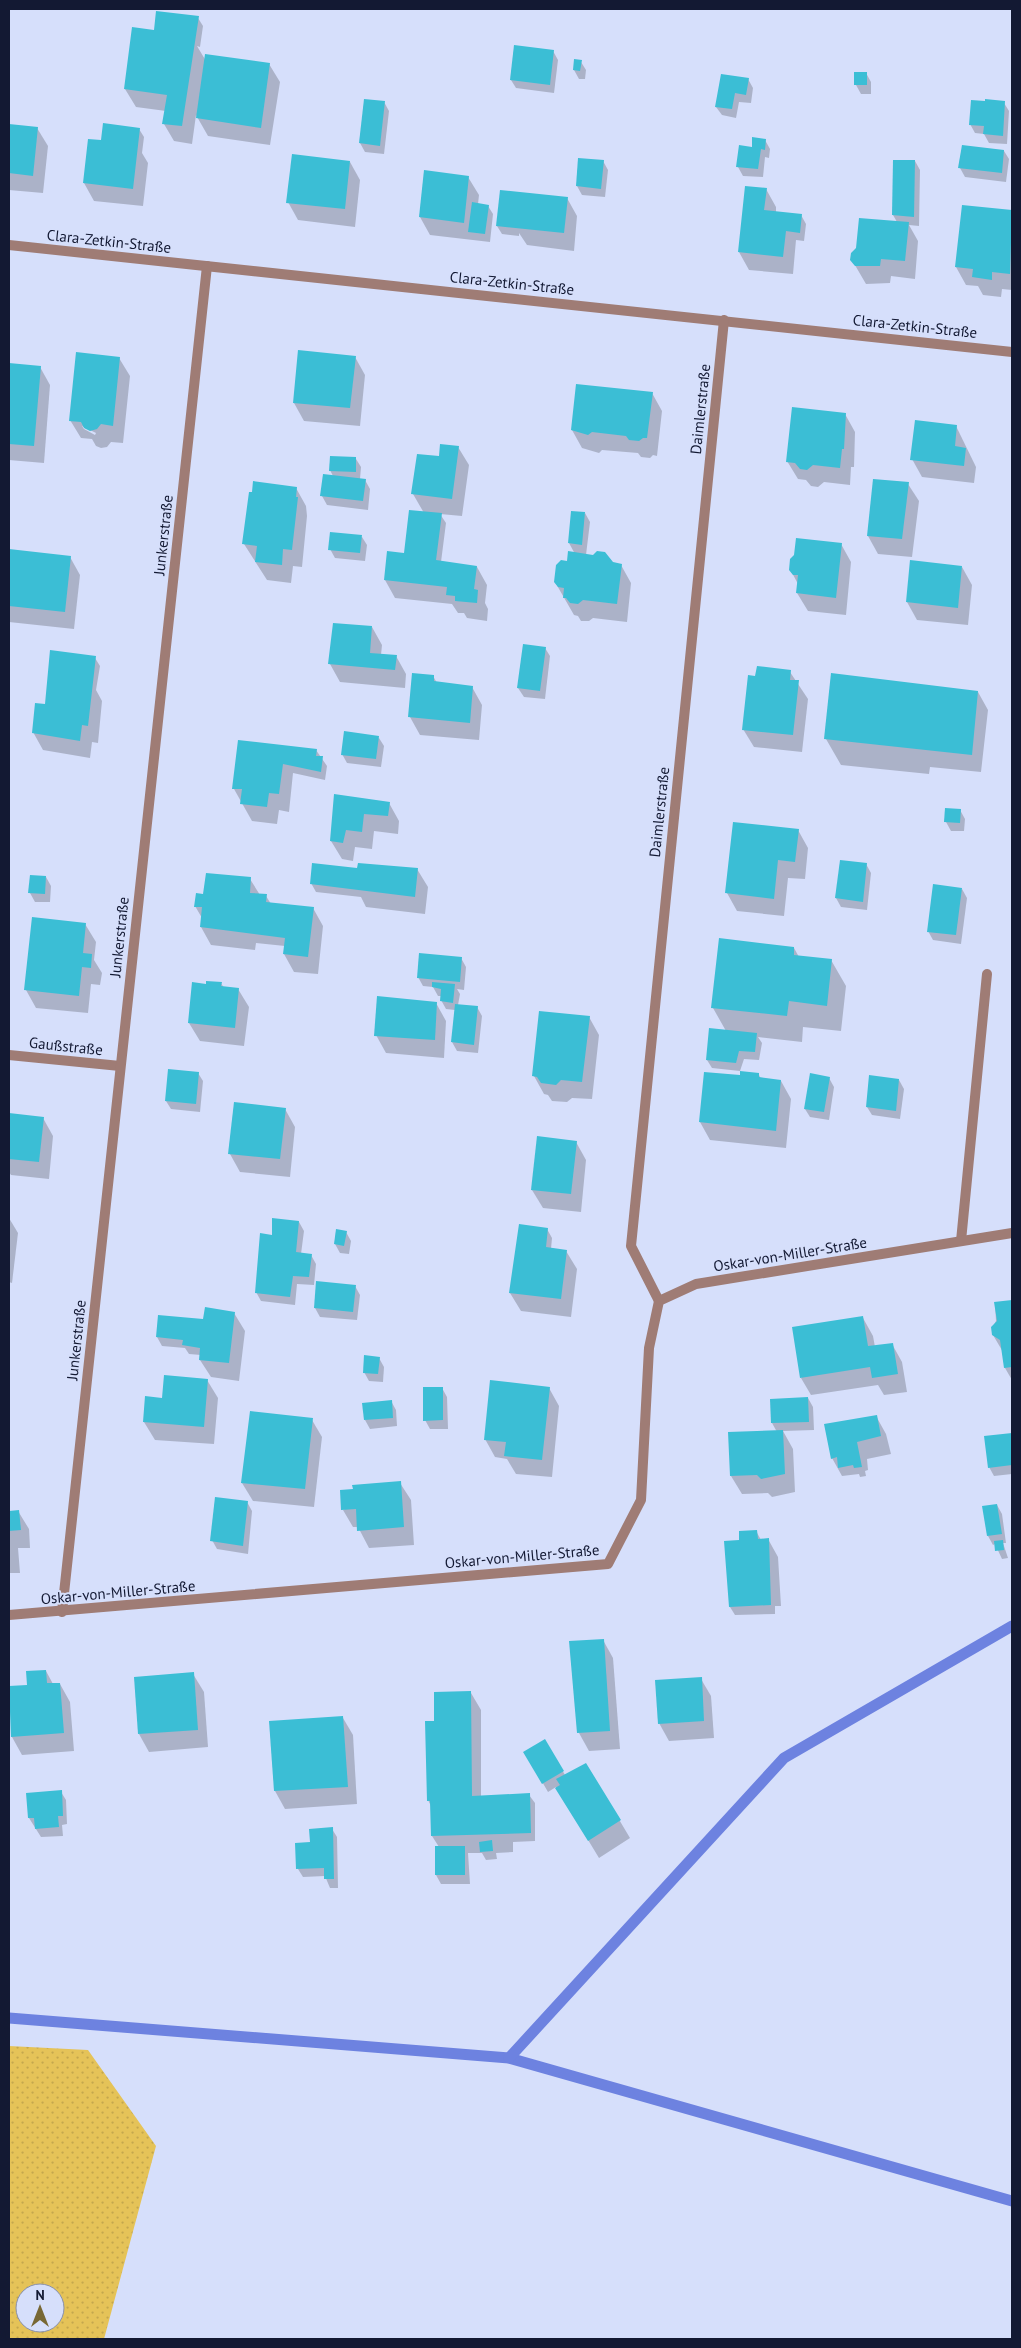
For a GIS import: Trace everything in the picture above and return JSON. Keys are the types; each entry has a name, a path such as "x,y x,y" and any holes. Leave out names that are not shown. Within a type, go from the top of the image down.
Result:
{"street":[{"name":"Clara-Zetkin-Straße","path":"9,245 1012,352"},
{"name":"Junkerstraße","path":"62,1612 207,266"},
{"name":"Daimlerstraße","path":"659,1300 631,1246 724,320"},
{"path":"961,1241 987,974"},
{"name":"Gaußstraße","path":"9,1055 120,1066"},
{"name":"Oskar-von-Miller-Straße","path":"9,1615 62,1612 608,1564 641,1500 649,1348 659,1300 696,1284 1012,1233"}],"shaded area":[{"path":"9,2046 88,2050 156,2146 104,2339 9,2339"}],"building":[{"path":"156,11 199,16 182,126 162,124 167,95 124,89 132,27 154,30"},
{"path":"514,45 554,50 550,85 510,80"},
{"path":"205,54 270,63 261,128 196,118"},
{"path":"574,59 582,60 580,71 573,70"},
{"path":"854,72 867,72 867,85 854,85"},
{"path":"721,74 749,78 746,95 735,93 732,109 715,107"},
{"path":"364,99 385,101 380,146 359,143"},
{"path":"985,99 1005,101 1003,136 983,134 984,126 969,125 971,100 985,101"},
{"path":"103,123 140,128 133,189 83,183 88,139 101,140"},
{"path":"9,124 38,127 33,176 9,173"},
{"path":"752,137 766,139 765,150 761,149 758,169 736,167 739,145 752,147"},
{"path":"962,145 1004,150 1002,173 958,168"},
{"path":"292,154 350,161 345,209 286,203"},
{"path":"578,158 604,160 601,189 576,186"},
{"path":"893,160 915,160 914,217 892,215"},
{"path":"424,170 469,176 464,223 419,217"},
{"path":"745,186 767,188 764,210 802,214 800,233 786,231 783,257 738,252"},
{"path":"500,190 568,197 564,233 496,226"},
{"path":"472,202 489,205 485,234 468,232"},
{"path":"962,205 1012,210 1010,274 992,272 992,280 972,277 973,269 955,267"},
{"path":"859,218 909,222 905,261 881,259 880,266 855,266 850,260 851,253 856,248"},
{"path":"298,350 356,356 350,408 293,403"},
{"path":"76,352 120,357 113,426 101,424 97,429 90,431 84,428 81,422 69,421"},
{"path":"9,363 41,366 34,446 9,444"},
{"path":"576,384 653,392 647,438 639,441 629,440 626,436 592,432 588,435 571,430"},
{"path":"792,407 846,413 844,449 842,449 840,468 813,465 807,470 800,469 795,463 786,462"},
{"path":"915,420 957,425 955,446 966,448 964,466 910,460"},
{"path":"440,444 459,446 452,499 411,494 417,454 439,456"},
{"path":"330,456 356,457 356,472 329,471"},
{"path":"323,474 366,479 363,501 320,496"},
{"path":"873,479 909,482 902,539 867,536"},
{"path":"253,481 297,487 296,497 298,497 292,550 283,549 282,565 255,562 257,546 242,544 249,492 252,492"},
{"path":"409,510 442,513 436,560 477,566 474,589 478,590 477,603 455,601 455,596 446,595 447,587 384,580 387,551 404,553"},
{"path":"571,511 585,512 582,545 568,543"},
{"path":"330,532 362,535 360,553 328,550"},
{"path":"796,538 842,543 836,598 796,593 798,575 793,575 789,570 790,559 794,555"},
{"path":"9,549 71,556 65,612 9,606"},
{"path":"568,551 593,555 597,551 605,552 613,562 622,564 617,604 583,600 578,604 570,603 566,598 563,598 564,588 558,587 554,582 556,565 561,560 567,561"},
{"path":"910,560 962,566 958,608 906,602"},
{"path":"333,623 372,626 370,653 397,655 395,670 328,664"},
{"path":"523,644 546,647 540,691 517,688"},
{"path":"50,650 96,656 88,726 82,725 80,741 32,733 35,703 45,704"},
{"path":"757,666 791,670 790,680 799,680 793,735 742,730 748,675 755,676"},
{"path":"412,673 434,675 434,681 473,686 470,723 408,717"},
{"path":"831,673 978,691 972,755 824,739"},
{"path":"344,731 379,736 376,759 341,755"},
{"path":"238,740 317,749 316,756 323,756 321,772 283,764 279,794 269,793 267,807 240,804 242,789 232,789"},
{"path":"334,794 390,802 388,816 364,814 362,832 346,830 343,843 330,841"},
{"path":"945,808 961,809 960,823 944,822"},
{"path":"733,822 799,829 795,862 778,860 774,899 725,893"},
{"path":"840,860 867,863 863,902 835,898"},
{"path":"312,863 357,868 358,863 418,868 415,897 310,884"},
{"path":"206,873 251,877 250,893 267,894 266,902 314,907 308,957 283,954 285,938 200,927 202,907 194,907 196,893 203,894"},
{"path":"30,875 46,876 45,894 28,893"},
{"path":"933,884 962,888 956,935 927,932"},
{"path":"32,917 86,923 83,953 92,954 91,968 82,967 79,996 24,990"},
{"path":"719,938 794,947 794,955 832,959 827,1006 789,1001 787,1016 711,1008"},
{"path":"419,953 462,957 460,982 417,978"},
{"path":"206,981 222,982 221,986 239,988 235,1028 188,1023 192,982 206,984"},
{"path":"432,982 455,984 453,1003 440,1001 441,989 432,987"},
{"path":"377,996 437,1002 435,1040 374,1036"},
{"path":"455,1004 478,1006 474,1045 451,1042"},
{"path":"539,1011 590,1016 582,1082 561,1080 556,1085 541,1083 537,1077 532,1076"},
{"path":"709,1028 757,1033 755,1052 739,1051 736,1063 706,1060"},
{"path":"168,1069 199,1072 196,1104 165,1101"},
{"path":"740,1071 759,1073 759,1077 781,1080 776,1131 699,1122 704,1072 740,1075"},
{"path":"810,1073 830,1077 824,1112 804,1109"},
{"path":"869,1075 899,1079 896,1111 866,1107"},
{"path":"234,1102 286,1108 280,1159 228,1154"},
{"path":"9,1113 44,1117 39,1162 9,1159"},
{"path":"537,1136 577,1141 571,1194 531,1190"},
{"path":"272,1218 299,1221 296,1252 312,1254 309,1277 293,1276 290,1297 255,1293 260,1233 272,1235"},
{"path":"519,1224 548,1228 546,1247 567,1250 561,1299 509,1293"},
{"path":"336,1229 347,1231 344,1246 334,1244"},
{"path":"316,1281 356,1285 353,1312 314,1308"},
{"path":"1012,1300 1012,1367 1004,1368 1000,1340 992,1335 991,1327 997,1321 994,1302"},
{"path":"205,1307 235,1312 229,1363 199,1360 200,1348 182,1345 183,1340 156,1337 158,1315 203,1319"},
{"path":"863,1316 868,1346 893,1343 898,1374 872,1378 870,1367 800,1378 792,1327"},
{"path":"364,1355 380,1357 378,1374 363,1373"},
{"path":"164,1375 208,1379 204,1427 143,1422 145,1396 162,1398"},
{"path":"490,1380 550,1387 542,1460 504,1456 506,1442 484,1440"},
{"path":"423,1387 443,1387 443,1420 423,1421"},
{"path":"808,1397 809,1422 771,1423 770,1399"},
{"path":"392,1400 393,1418 364,1420 362,1403"},
{"path":"250,1411 313,1418 305,1489 241,1483"},
{"path":"877,1415 881,1436 857,1442 862,1467 854,1468 853,1465 838,1468 837,1457 831,1459 824,1424"},
{"path":"783,1430 785,1474 761,1479 757,1475 730,1476 728,1432"},
{"path":"1012,1433 1012,1465 988,1468 984,1436"},
{"path":"401,1481 404,1527 357,1531 356,1509 341,1510 340,1490 353,1489 352,1485"},
{"path":"215,1497 248,1501 243,1546 210,1541"},
{"path":"997,1504 1002,1534 987,1536 982,1506"},
{"path":"19,1510 21,1530 9,1531 9,1511"},
{"path":"757,1530 758,1539 769,1538 771,1605 729,1607 724,1541 739,1540 739,1531"},
{"path":"1003,1540 1004,1550 995,1551 994,1541"},
{"path":"604,1639 610,1731 577,1733 569,1641"},
{"path":"46,1670 47,1683 60,1683 64,1733 11,1737 9,1686 27,1685 26,1671"},
{"path":"194,1672 198,1730 138,1734 134,1677"},
{"path":"702,1677 704,1721 658,1724 655,1680"},
{"path":"471,1691 472,1796 530,1793 531,1833 431,1836 430,1801 427,1801 425,1721 434,1721 434,1692"},
{"path":"343,1716 348,1787 274,1791 269,1721"},
{"path":"545,1739 564,1771 542,1784 523,1752"},
{"path":"586,1763 621,1820 588,1841 555,1788 560,1785 556,1779"},
{"path":"62,1790 63,1816 58,1816 59,1827 35,1829 34,1818 28,1818 26,1793"},
{"path":"333,1827 334,1879 324,1879 324,1868 296,1869 295,1843 310,1842 309,1829"},
{"path":"492,1840 493,1851 480,1852 479,1842"},
{"path":"435,1846 465,1846 465,1875 435,1875"}],"waterway":[{"path":"509,2058 784,1758 1012,1626"},
{"path":"9,2018 509,2058 1012,2201"}]}
